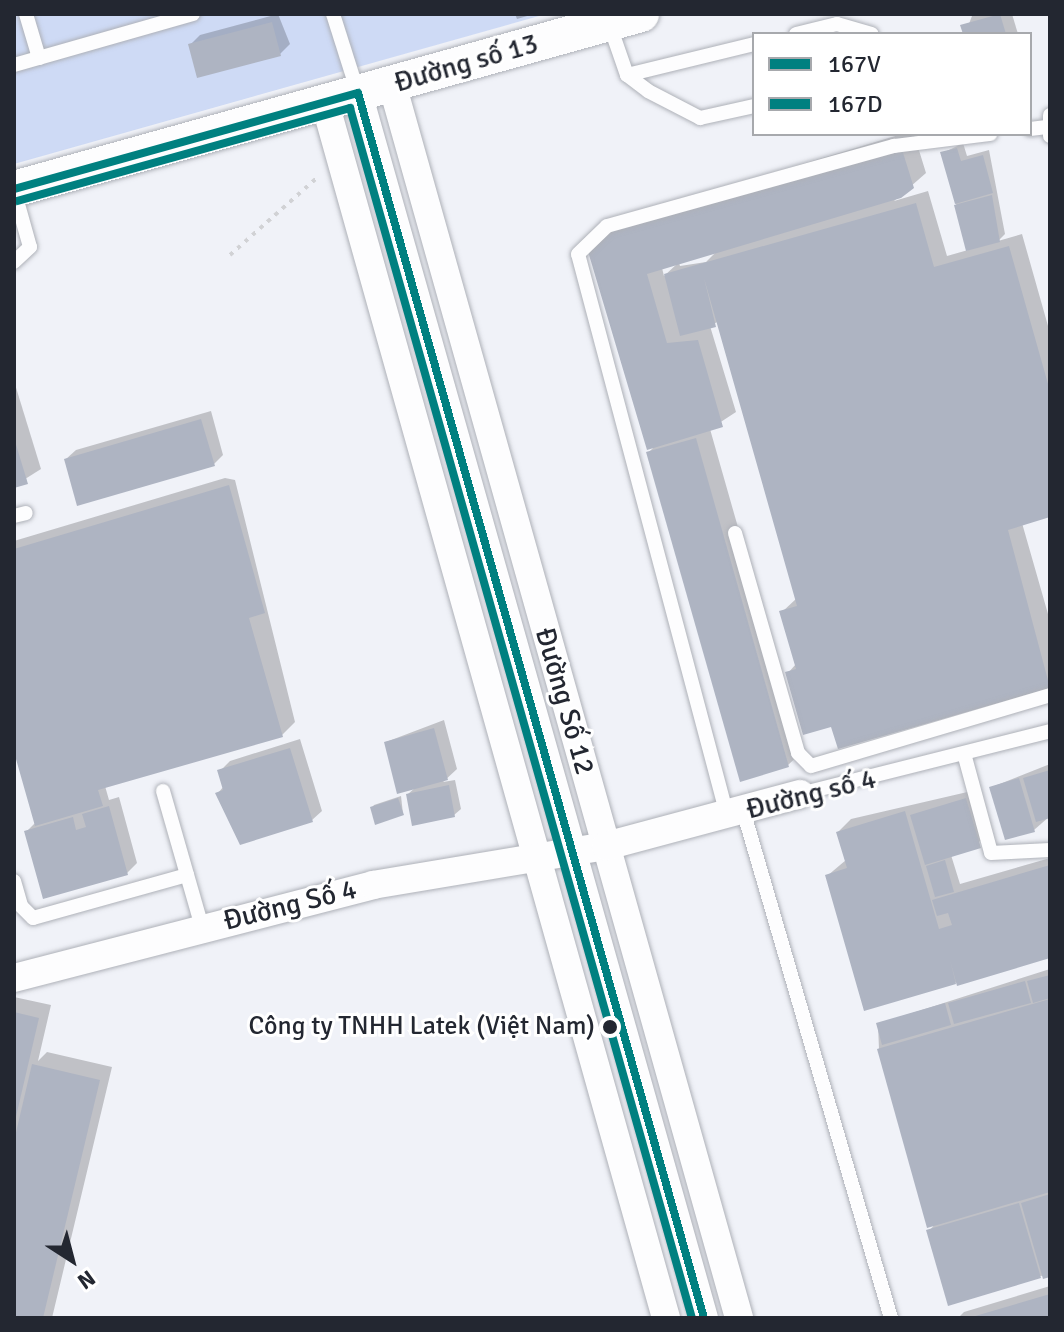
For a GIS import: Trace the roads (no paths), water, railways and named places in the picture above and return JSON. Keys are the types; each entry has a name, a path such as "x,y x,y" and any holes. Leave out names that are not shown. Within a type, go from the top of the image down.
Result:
{"street":[{"name":"Đường số 13","path":"14,190 625,19"},
{"name":"Đường Số 12","path":"358,93 606,846 739,1318"},
{"name":"Đường Số 12","path":"358,93 570,853 704,1318"},
{"path":"358,93 536,856 666,1318"},
{"name":"Đường số 4","path":"570,853 800,794"},
{"name":"Đường Số 4","path":"14,978 373,885 536,856 570,853"}],"lane":[{"path":"26,14 39,58"},
{"path":"14,65 193,14"},
{"path":"333,14 358,93"},
{"path":"625,19 627,75"},
{"path":"804,32 837,24 865,32"},
{"path":"627,75 752,44"},
{"path":"627,75 700,118 752,106"},
{"path":"891,1318 735,813 578,254 607,226 894,146 974,136"},
{"path":"14,190 30,247 14,262"},
{"path":"735,533 798,753 811,766 1050,695"},
{"name":"Đường số 4","path":"800,794 965,757 1050,731"},
{"path":"965,757 991,853 1050,850"},
{"path":"163,791 202,927"},
{"path":"14,881 21,906 33,918 187,875"}],"place":[{"name":"Công ty TNHH Latek (Việt Nam)","path":"610,1027"}]}
